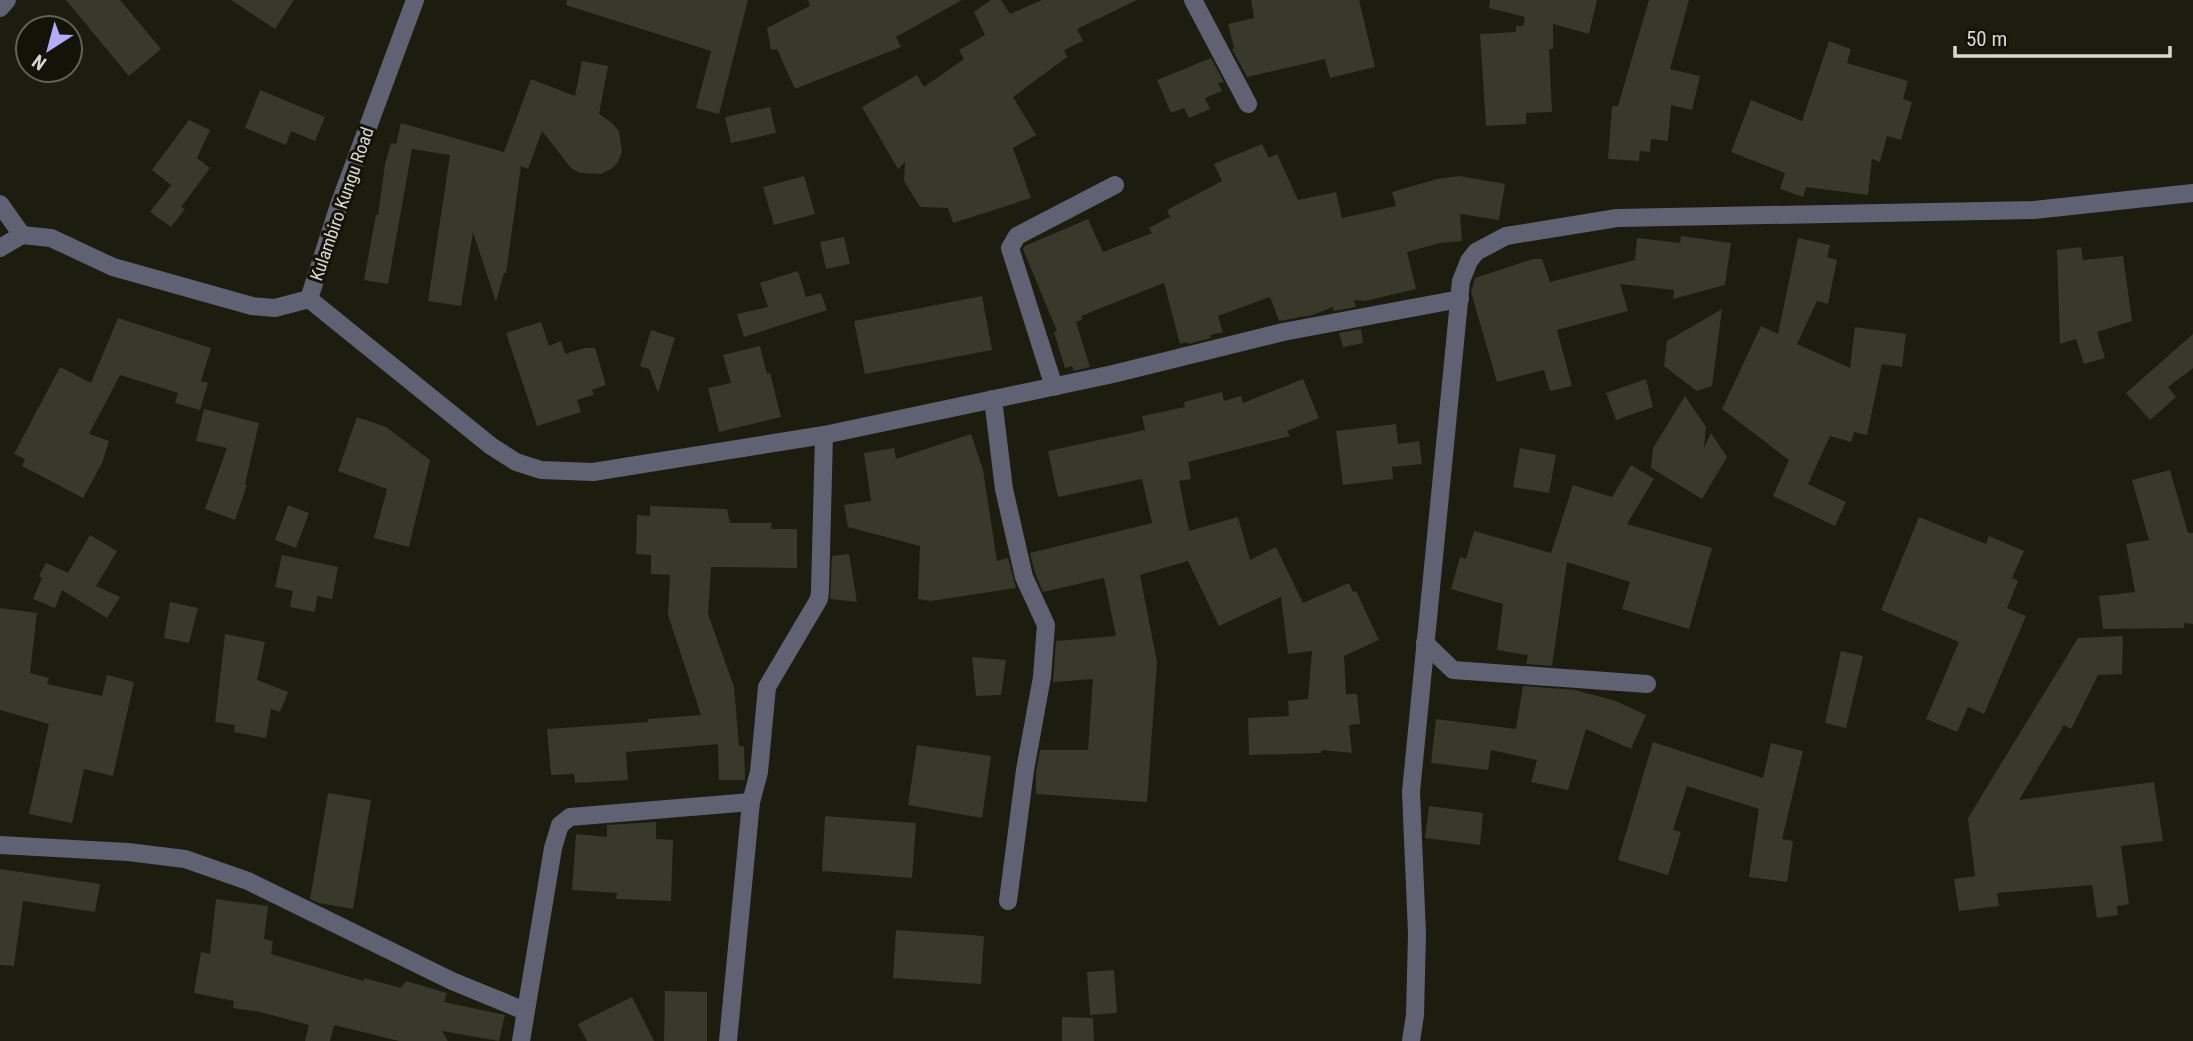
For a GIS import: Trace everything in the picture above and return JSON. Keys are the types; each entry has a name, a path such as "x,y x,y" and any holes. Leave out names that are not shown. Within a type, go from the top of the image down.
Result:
{"street":[{"path":"0,8 7,0"},
{"name":"Kulambiro Kungu Road","path":"22,235 51,238 113,267 252,306 275,308 309,299 339,205 415,0"},
{"path":"1193,0 1248,104"},
{"path":"1054,387 1010,248 1011,243 1017,236 1115,185"},
{"path":"1410,1041 1415,1015 1417,934 1411,792 1461,281 1476,252 1506,236 1617,218 2034,210 2193,193"},
{"path":"0,204 22,235 0,248"},
{"path":"309,299 491,446 516,462 541,470 593,472 824,435 1054,387 1283,332 1460,299"},
{"path":"993,399 1004,489 1024,577 1046,625 1042,677 1025,770 1008,901"},
{"path":"728,1041 751,802 759,772 767,687 819,599 824,435"},
{"path":"1425,643 1453,670 1647,684"},
{"path":"521,1041 557,832 564,821 570,817 751,802"},
{"path":"0,845 128,852 185,859 248,881 452,981 525,1012"}],"building":[{"path":"66,0 120,0 161,49 129,76 84,22 84,14 78,14"},
{"path":"231,0 294,0 275,29"},
{"path":"567,0 748,0 719,114 696,108 711,51 566,5"},
{"path":"808,0 962,0 896,37 901,47 795,89 777,49 771,50 767,28 810,6"},
{"path":"991,0 1001,0 1010,14 1042,0 1137,0 1077,29 1083,41 1064,50 1067,57 1013,97 1036,135 1013,148 1031,198 953,223 948,208 920,207 904,181 905,162 898,169 862,107 917,75 924,87 964,59 959,50 985,35 974,12"},
{"path":"1251,0 1359,0 1375,67 1330,78 1325,59 1247,77 1232,49 1234,48 1228,24 1254,18"},
{"path":"1490,0 1597,0 1589,34 1553,24 1553,49 1549,49 1552,112 1526,113 1526,124 1486,126 1480,34 1516,32 1516,26 1523,26 1525,17 1489,8"},
{"path":"1649,0 1689,0 1670,69 1700,76 1692,110 1671,105 1668,141 1651,139 1650,152 1640,151 1639,161 1608,159 1612,106 1618,106"},
{"path":"1829,41 1851,49 1847,63 1908,81 1903,99 1912,102 1901,140 1887,136 1880,162 1872,159 1868,195 1806,187 1803,197 1780,189 1785,173 1731,152 1751,100 1802,121"},
{"path":"1211,58 1224,82 1218,83 1222,91 1205,98 1210,109 1189,118 1184,108 1171,113 1157,80"},
{"path":"582,61 608,66 599,114 619,131 622,152 618,162 601,174 580,173 571,168 542,131 528,169 521,166 506,273 496,302 473,232 461,306 428,301 450,155 412,149 388,284 364,280 378,215 385,164 391,143 396,144 401,123 504,152 531,79 575,96"},
{"path":"260,90 325,117 315,141 291,131 286,145 245,128"},
{"path":"770,107 776,133 731,143 725,117"},
{"path":"189,120 210,130 197,158 210,168 181,207 185,209 171,227 150,212 171,185 152,170"},
{"path":"1262,144 1269,158 1277,154 1298,200 1336,192 1342,218 1396,206 1392,192 1437,179 1459,176 1505,184 1499,220 1460,214 1462,241 1440,243 1407,252 1416,289 1365,301 1354,300 1356,307 1334,311 1333,307 1312,315 1279,321 1270,297 1218,316 1223,332 1188,344 1180,344 1164,283 1081,316 1083,319 1076,322 1090,367 1074,371 1072,366 1065,368 1054,332 1057,331 1023,249 1025,246 1088,219 1103,252 1152,233 1149,228 1170,217 1167,210 1222,181 1214,164"},
{"path":"804,176 815,214 774,225 763,187"},
{"path":"1681,236 1731,243 1725,285 1673,299 1674,290 1620,284 1628,311 1557,330 1572,386 1550,391 1544,370 1497,382 1471,292 1475,278 1533,259 1542,259 1550,282 1635,260 1637,238 1680,243"},
{"path":"844,237 850,264 826,269 820,242"},
{"path":"1798,238 1830,245 1827,257 1837,260 1828,304 1817,301 1797,344 1850,368 1855,327 1906,334 1902,367 1882,364 1867,435 1854,432 1851,442 1830,436 1808,484 1846,502 1835,526 1773,496 1789,460 1722,409 1761,326 1778,334"},
{"path":"2081,247 2083,260 2123,256 2132,321 2097,332 2105,358 2084,364 2076,339 2060,344 2057,250"},
{"path":"798,271 806,297 821,293 827,310 744,337 737,314 768,307 760,283"},
{"path":"982,296 992,350 865,374 854,321"},
{"path":"1722,309 1712,386 1697,391 1664,366 1667,341"},
{"path":"118,318 211,348 201,381 208,383 200,410 175,403 178,393 120,375 89,434 109,441 102,463 83,498 22,466 25,459 14,454 60,367 91,383"},
{"path":"541,322 549,346 561,341 565,354 595,348 606,385 592,390 594,395 577,400 581,412 537,426 506,333"},
{"path":"1361,329 1363,343 1343,347 1339,333"},
{"path":"651,330 675,338 658,393 649,369 640,366"},
{"path":"2193,334 2193,368 2168,387 2176,397 2150,420 2126,393"},
{"path":"760,346 781,417 719,432 708,388 731,383 723,355"},
{"path":"1303,379 1319,418 1287,431 1290,436 1188,462 1191,479 1179,481 1189,531 1238,517 1250,560 1276,547 1303,603 1349,583 1353,592 1356,591 1379,640 1344,656 1346,694 1357,694 1360,724 1349,725 1352,753 1322,750 1321,753 1249,755 1248,718 1289,716 1288,701 1308,699 1312,651 1288,654 1281,597 1219,626 1188,561 1140,575 1157,662 1147,802 1036,794 1040,750 1088,750 1093,679 1053,682 1056,641 1116,636 1104,578 1043,592 1030,553 1152,523 1142,479 1058,497 1048,451 1145,430 1142,416 1185,407 1184,402 1222,392 1224,401 1241,396 1243,403"},
{"path":"1646,379 1653,407 1616,420 1606,393"},
{"path":"1685,396 1706,427 1704,448 1711,433 1727,457 1702,499 1651,468 1653,448"},
{"path":"204,409 259,423 245,484 247,485 235,520 205,509 227,448 196,441"},
{"path":"357,417 386,427 430,460 409,547 374,538 387,489 338,471"},
{"path":"1396,424 1398,444 1419,441 1422,464 1392,467 1393,479 1343,485 1336,431"},
{"path":"971,434 983,470 997,561 1008,558 1016,588 930,601 918,599 920,546 848,527 844,505 871,501 864,453 894,448 896,459"},
{"path":"1520,448 1556,455 1549,493 1513,487"},
{"path":"1631,465 1654,479 1627,524 1712,548 1689,629 1622,609 1630,582 1567,562 1552,666 1526,664 1528,655 1497,650 1503,604 1451,589 1460,557 1466,559 1474,531 1551,553 1573,485 1612,497"},
{"path":"2170,470 2188,533 2193,533 2193,624 2184,623 2184,628 2103,629 2099,596 2135,592 2126,544 2149,540 2132,480"},
{"path":"288,505 309,513 296,548 275,540"},
{"path":"650,506 727,509 730,523 772,523 771,529 797,529 797,568 711,567 708,614 734,687 739,746 744,746 745,780 719,780 718,744 626,752 628,780 575,783 574,774 551,775 547,729 648,722 648,719 701,715 668,615 670,575 651,574 651,555 636,554 637,515 650,516"},
{"path":"1919,517 1986,544 1989,536 2024,551 2012,578 2018,581 2007,608 2026,616 1984,714 1968,707 1957,732 1926,719 1959,642 1881,610"},
{"path":"90,535 117,551 96,586 120,597 107,618 62,590 55,608 33,599 42,578 39,576 46,563 68,573"},
{"path":"849,554 857,602 830,599 832,556"},
{"path":"282,555 338,567 332,599 317,596 315,612 290,607 293,591 275,587"},
{"path":"170,602 198,608 189,643 164,638"},
{"path":"0,608 37,613 30,673 49,678 47,684 102,696 107,675 134,682 113,776 84,769 72,823 29,814 49,724 0,710"},
{"path":"225,634 265,642 257,680 288,692 280,712 271,709 266,738 234,732 235,725 215,722"},
{"path":"2123,636 2122,674 2098,675 2071,729 2064,725 2019,800 2154,782 2163,841 2121,846 2129,904 2117,906 2118,915 2097,918 2092,885 1997,893 1999,906 1959,911 1954,879 1975,876 1968,818 2078,638"},
{"path":"1841,651 1863,656 1846,728 1825,723"},
{"path":"972,657 1006,660 1001,695 976,696"},
{"path":"1523,686 1575,690 1616,701 1646,715 1631,749 1586,729 1568,790 1531,782 1537,760 1491,750 1488,770 1431,763 1436,719 1516,729"},
{"path":"1653,742 1763,778 1771,743 1803,751 1782,839 1793,841 1787,882 1749,877 1759,809 1687,786 1673,830 1681,832 1668,875 1618,860"},
{"path":"917,745 991,756 982,818 908,805"},
{"path":"328,793 371,800 353,909 310,899"},
{"path":"1429,806 1483,813 1480,845 1425,838"},
{"path":"825,816 916,823 912,878 822,871"},
{"path":"656,822 656,839 673,840 671,901 616,899 617,893 572,890 576,834 607,837 607,825"},
{"path":"0,869 100,884 95,912 23,901 14,966 0,965"},
{"path":"216,899 268,906 264,939 273,941 271,954 364,981 364,978 401,988 406,981 447,993 444,1002 505,1015 499,1041 442,1031 448,1041 399,1041 334,1025 330,1041 305,1041 309,1025 233,1008 234,1001 194,993 201,952 210,954"},
{"path":"896,930 984,936 981,984 893,978"},
{"path":"1114,970 1117,1013 1090,1015 1087,972"},
{"path":"665,991 707,992 707,1041 664,1041"},
{"path":"632,997 654,1041 587,1041 578,1024"},
{"path":"1062,1017 1093,1018 1094,1041 1062,1041"}]}
